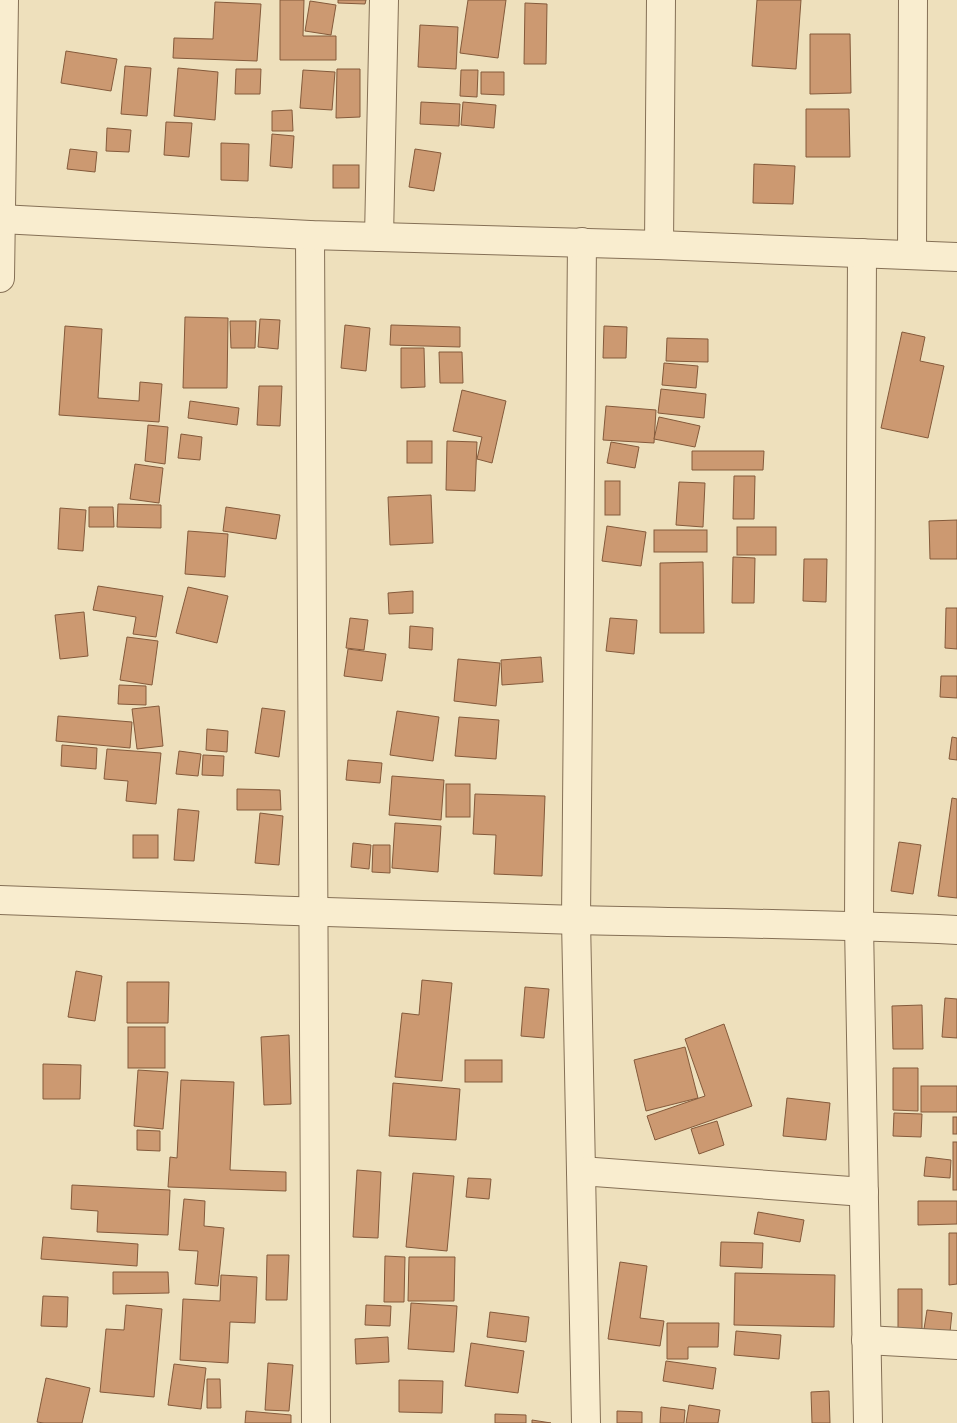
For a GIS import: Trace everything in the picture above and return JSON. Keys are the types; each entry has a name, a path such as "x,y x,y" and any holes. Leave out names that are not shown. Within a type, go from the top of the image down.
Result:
{"street":[{"path":"0,278 4,0"},
{"path":"379,237 384,0"},
{"path":"659,244 661,0"},
{"path":"912,255 913,0"},
{"path":"0,219 310,235 659,244 957,257"},
{"path":"310,235 316,1423"},
{"path":"582,242 576,920 586,1423"},
{"path":"862,253 859,925 868,1423"},
{"path":"0,900 314,912 576,920 859,925 957,930"},
{"path":"581,1171 864,1192"},
{"path":"866,1340 957,1345"}],"building":[{"path":"280,0 304,0 303,36 336,36 336,60 280,60"},
{"path":"338,0 366,0 365,4 338,3"},
{"path":"468,0 506,0 498,58 460,53"},
{"path":"757,0 801,0 796,69 752,66"},
{"path":"310,1 336,5 331,35 305,31"},
{"path":"215,2 261,4 257,61 173,58 174,38 213,39"},
{"path":"525,3 547,4 546,64 524,64"},
{"path":"420,25 458,27 456,69 418,67"},
{"path":"810,34 850,34 851,93 810,94"},
{"path":"66,51 117,59 111,91 61,83"},
{"path":"125,66 151,68 147,116 121,114"},
{"path":"178,68 218,72 215,120 174,116"},
{"path":"236,69 261,69 260,94 235,94"},
{"path":"337,69 360,69 360,117 336,118"},
{"path":"303,70 335,72 332,110 300,108"},
{"path":"461,70 478,70 477,97 460,96"},
{"path":"481,72 504,72 504,95 481,94"},
{"path":"421,102 460,104 459,126 420,124"},
{"path":"463,102 496,105 494,128 461,125"},
{"path":"806,109 849,109 850,157 806,157"},
{"path":"292,110 293,131 272,131 272,111"},
{"path":"166,122 192,123 189,157 164,155"},
{"path":"107,128 131,130 129,152 106,151"},
{"path":"272,134 294,136 292,168 270,166"},
{"path":"221,143 249,144 248,181 221,180"},
{"path":"70,149 97,152 95,172 67,169"},
{"path":"415,149 441,153 434,191 409,187"},
{"path":"754,164 795,166 793,204 753,203"},
{"path":"333,165 359,165 359,188 333,188"},
{"path":"185,317 228,318 227,388 183,388"},
{"path":"260,319 280,320 278,349 258,347"},
{"path":"230,321 256,321 255,348 231,348"},
{"path":"345,325 370,328 366,371 341,368"},
{"path":"391,325 460,327 460,347 390,345"},
{"path":"65,326 102,329 98,398 139,401 140,382 162,384 159,422 59,415"},
{"path":"604,326 627,327 626,358 603,358"},
{"path":"902,332 925,337 920,361 944,366 928,438 881,428"},
{"path":"667,338 708,339 708,362 666,361"},
{"path":"401,348 424,348 425,387 401,388"},
{"path":"439,352 462,352 463,383 440,383"},
{"path":"664,363 698,366 696,388 662,385"},
{"path":"259,386 282,386 280,426 257,425"},
{"path":"661,389 706,394 704,418 658,413"},
{"path":"462,390 506,401 492,463 477,459 482,437 453,431"},
{"path":"190,401 239,408 237,425 188,418"},
{"path":"606,406 656,410 654,443 603,440"},
{"path":"659,417 700,426 695,447 654,439"},
{"path":"148,425 168,427 165,464 145,461"},
{"path":"181,434 202,437 200,460 178,458"},
{"path":"407,441 432,441 432,463 407,463"},
{"path":"447,441 477,442 475,491 446,490"},
{"path":"611,442 639,447 635,468 607,463"},
{"path":"692,451 764,451 763,470 692,470"},
{"path":"135,464 163,468 159,503 130,499"},
{"path":"734,476 755,476 754,519 733,519"},
{"path":"605,481 620,481 620,515 605,515"},
{"path":"679,482 705,483 703,527 676,525"},
{"path":"431,495 433,543 390,545 388,497"},
{"path":"118,504 161,505 161,528 117,527"},
{"path":"89,507 113,507 114,527 89,527"},
{"path":"226,507 280,515 276,539 223,531"},
{"path":"60,508 86,510 83,551 58,549"},
{"path":"957,520 957,559 930,559 929,521"},
{"path":"607,526 646,532 641,566 602,561"},
{"path":"737,527 776,527 776,555 737,555"},
{"path":"654,530 707,530 707,552 654,552"},
{"path":"188,531 228,534 225,577 185,574"},
{"path":"733,557 755,558 754,603 732,603"},
{"path":"804,559 827,559 826,602 803,601"},
{"path":"703,562 704,633 660,633 660,563"},
{"path":"98,586 163,596 156,637 133,634 136,617 93,610"},
{"path":"188,587 228,596 217,643 176,633"},
{"path":"413,591 413,613 389,614 388,593"},
{"path":"946,608 957,608 957,649 945,648"},
{"path":"84,612 88,656 60,659 55,615"},
{"path":"350,618 368,620 364,650 346,648"},
{"path":"610,618 637,620 634,654 606,651"},
{"path":"410,626 433,628 432,650 409,648"},
{"path":"127,637 158,641 152,685 120,680"},
{"path":"348,649 386,654 382,681 344,676"},
{"path":"541,657 543,682 502,685 501,660"},
{"path":"458,659 500,663 496,706 454,701"},
{"path":"941,676 957,676 957,698 940,697"},
{"path":"119,685 146,686 146,705 118,704"},
{"path":"159,706 163,746 137,749 132,709"},
{"path":"262,708 285,711 279,757 255,753"},
{"path":"397,711 439,717 433,761 390,755"},
{"path":"58,716 132,722 130,748 56,741"},
{"path":"459,717 499,720 496,759 455,756"},
{"path":"207,729 228,731 227,752 206,750"},
{"path":"952,737 957,738 957,760 949,759"},
{"path":"62,745 97,748 96,769 61,766"},
{"path":"107,749 161,753 156,804 126,801 128,781 104,779"},
{"path":"179,751 201,754 198,776 176,774"},
{"path":"203,755 224,756 223,776 202,775"},
{"path":"348,760 382,763 380,783 346,780"},
{"path":"392,776 444,780 441,820 389,815"},
{"path":"446,784 470,784 470,817 446,817"},
{"path":"237,789 280,790 281,810 237,810"},
{"path":"475,794 545,796 542,876 494,874 496,835 473,834"},
{"path":"952,798 957,799 957,898 938,896"},
{"path":"178,809 199,811 194,861 174,860"},
{"path":"260,813 283,816 279,865 255,863"},
{"path":"395,823 441,826 438,872 392,868"},
{"path":"133,835 158,835 158,858 133,858"},
{"path":"899,842 921,845 913,894 891,891"},
{"path":"353,843 371,845 369,869 351,867"},
{"path":"373,845 390,845 390,873 372,872"},
{"path":"76,971 102,976 95,1021 68,1017"},
{"path":"422,980 452,983 442,1081 395,1077 402,1013 419,1015"},
{"path":"127,982 169,982 168,1023 127,1023"},
{"path":"525,987 549,989 544,1038 521,1036"},
{"path":"945,998 957,999 957,1038 942,1037"},
{"path":"922,1005 923,1049 893,1049 892,1006"},
{"path":"724,1024 752,1106 655,1140 647,1116 705,1096 685,1039"},
{"path":"128,1027 165,1027 165,1068 128,1068"},
{"path":"289,1035 291,1104 264,1105 261,1037"},
{"path":"685,1047 698,1098 646,1111 634,1060"},
{"path":"465,1060 502,1060 502,1082 465,1082"},
{"path":"43,1064 81,1065 80,1099 43,1099"},
{"path":"893,1068 918,1068 918,1111 893,1110"},
{"path":"138,1070 168,1072 163,1129 134,1126"},
{"path":"181,1080 234,1082 230,1170 286,1172 286,1191 168,1187 170,1157 177,1158"},
{"path":"393,1083 460,1089 456,1140 389,1136"},
{"path":"921,1086 957,1086 957,1112 921,1112"},
{"path":"787,1098 830,1103 826,1140 783,1136"},
{"path":"894,1113 922,1114 921,1137 893,1136"},
{"path":"953,1117 957,1117 957,1134 953,1134"},
{"path":"717,1121 724,1145 699,1154 691,1129"},
{"path":"137,1130 160,1131 160,1151 137,1150"},
{"path":"953,1142 957,1142 957,1190 953,1190"},
{"path":"926,1157 951,1160 950,1178 924,1176"},
{"path":"357,1170 381,1172 378,1238 353,1237"},
{"path":"413,1173 454,1176 447,1251 406,1247"},
{"path":"468,1178 491,1179 489,1199 466,1197"},
{"path":"72,1185 170,1190 168,1235 97,1232 98,1211 71,1209"},
{"path":"184,1199 205,1201 204,1226 224,1228 218,1286 195,1284 198,1251 179,1250"},
{"path":"918,1201 957,1201 957,1224 918,1225"},
{"path":"758,1212 804,1220 800,1242 754,1234"},
{"path":"949,1233 957,1233 957,1284 949,1285"},
{"path":"43,1237 138,1244 137,1266 41,1259"},
{"path":"721,1242 763,1243 762,1268 720,1266"},
{"path":"267,1255 289,1255 287,1300 266,1300"},
{"path":"385,1256 405,1257 404,1302 384,1302"},
{"path":"409,1257 455,1257 454,1301 408,1301"},
{"path":"620,1262 647,1266 640,1318 664,1321 660,1346 608,1339"},
{"path":"113,1272 168,1272 169,1293 113,1294"},
{"path":"735,1273 835,1275 834,1327 734,1325"},
{"path":"221,1275 257,1277 255,1323 230,1322 228,1363 180,1360 183,1299 220,1301"},
{"path":"898,1289 922,1289 922,1329 898,1330"},
{"path":"43,1296 68,1297 67,1327 41,1326"},
{"path":"411,1303 457,1306 454,1352 408,1349"},
{"path":"126,1305 162,1309 154,1397 100,1392 106,1329 124,1330"},
{"path":"366,1305 391,1306 390,1326 365,1325"},
{"path":"927,1310 952,1313 950,1332 924,1329"},
{"path":"490,1312 529,1317 526,1342 487,1337"},
{"path":"667,1323 719,1323 718,1347 688,1347 688,1359 667,1359"},
{"path":"736,1331 781,1335 779,1359 734,1355"},
{"path":"388,1337 389,1362 356,1364 355,1339"},
{"path":"471,1343 524,1351 518,1393 465,1386"},
{"path":"666,1361 716,1368 713,1389 663,1381"},
{"path":"268,1363 293,1365 289,1411 265,1410"},
{"path":"174,1364 206,1368 201,1409 168,1405"},
{"path":"46,1378 90,1388 82,1423 37,1422"},
{"path":"207,1379 220,1379 221,1408 207,1408"},
{"path":"399,1380 443,1381 442,1413 399,1412"},
{"path":"829,1391 830,1423 812,1423 811,1392"},
{"path":"689,1405 720,1410 718,1423 686,1423"},
{"path":"661,1407 685,1410 684,1423 660,1423"},
{"path":"246,1411 291,1415 291,1423 245,1423"},
{"path":"617,1411 642,1412 642,1423 617,1423"},
{"path":"495,1414 526,1415 526,1423 495,1423"},
{"path":"532,1420 551,1423 532,1423"}]}
